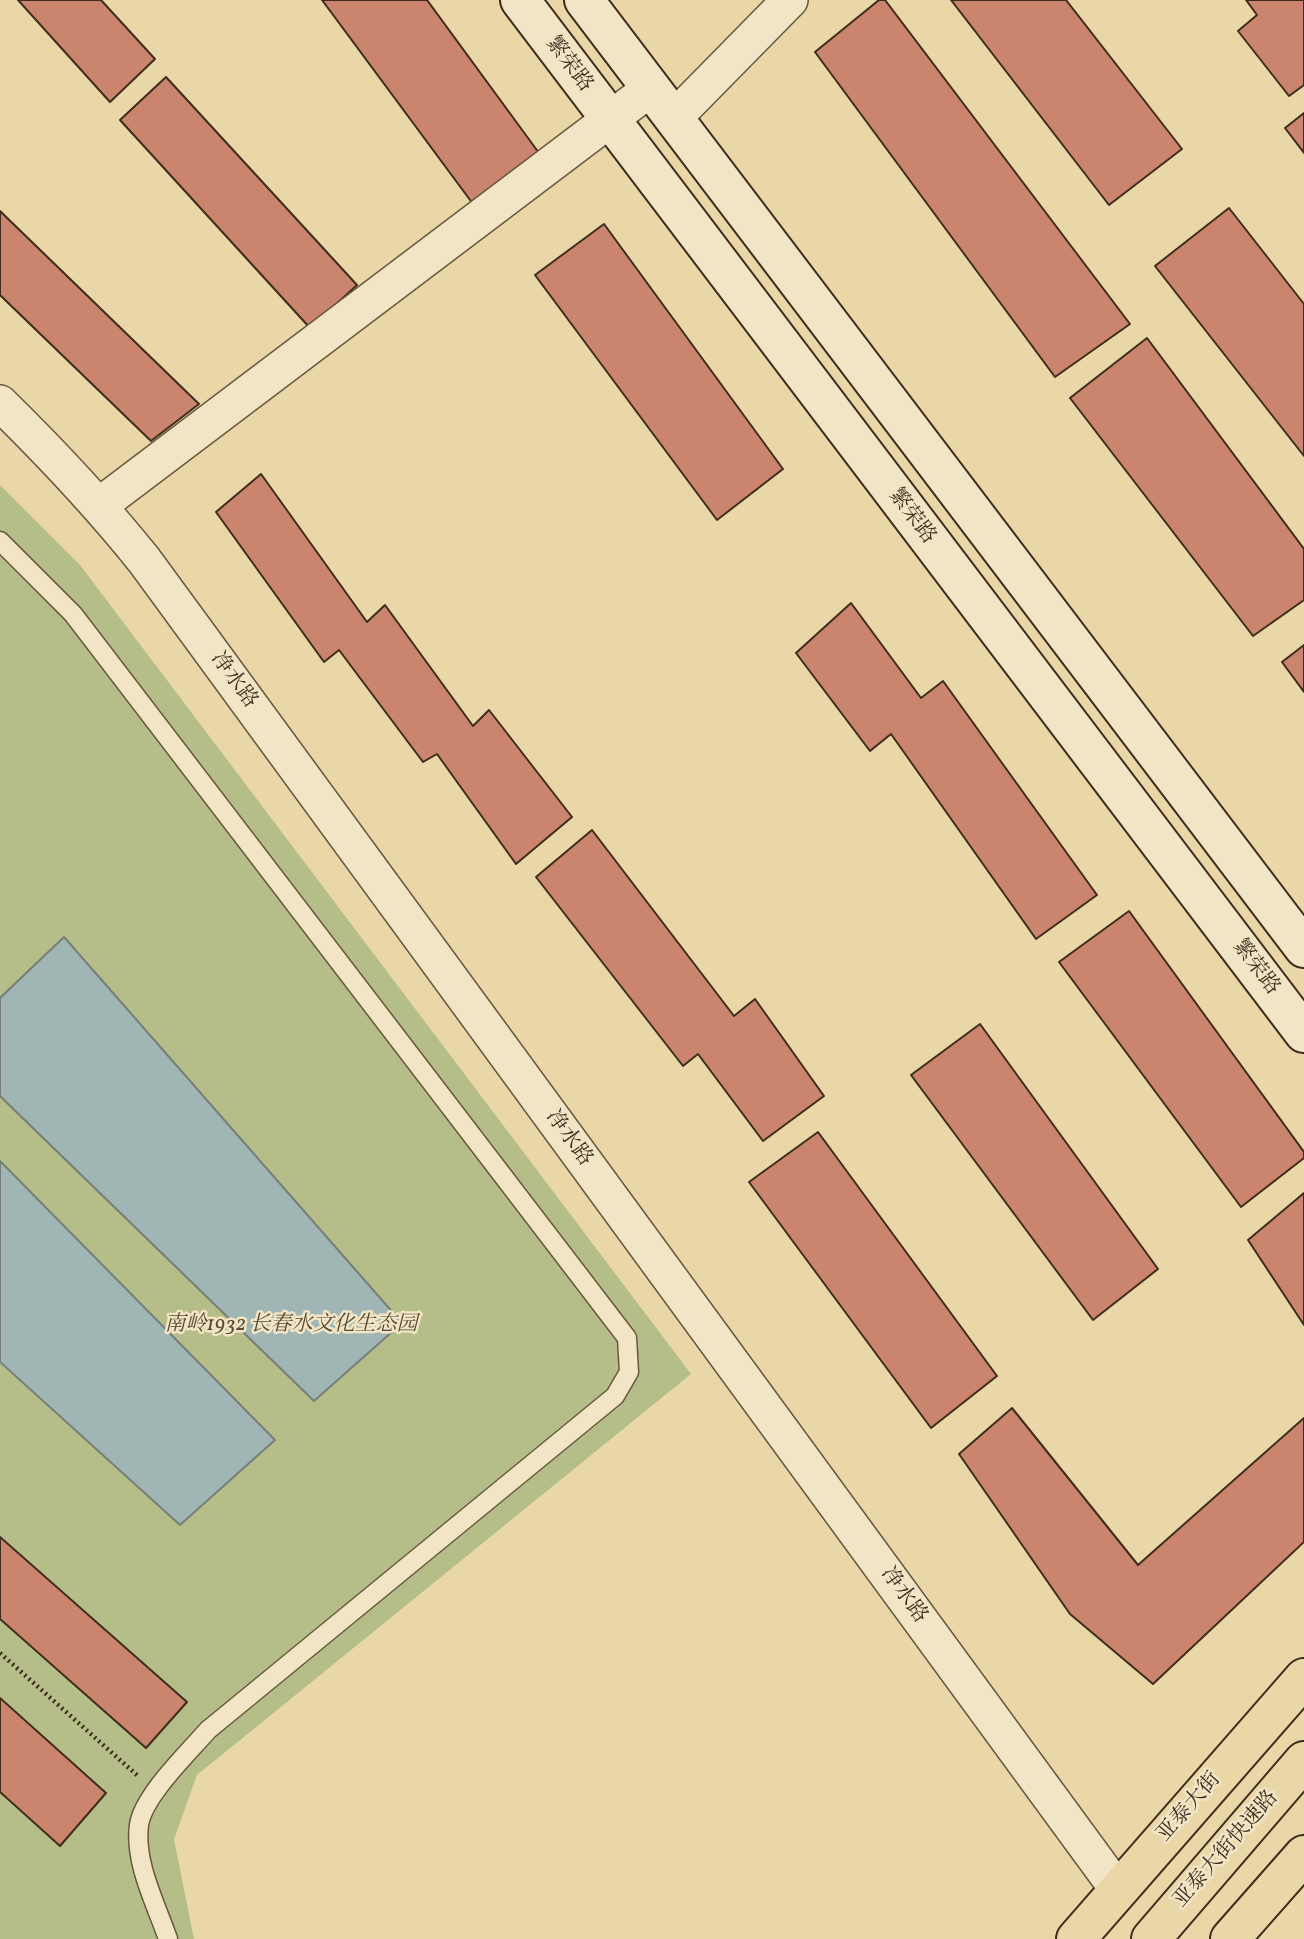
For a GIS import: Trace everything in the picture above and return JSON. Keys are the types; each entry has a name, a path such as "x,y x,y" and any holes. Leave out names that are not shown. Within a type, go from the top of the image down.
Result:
{"main road":[{"name":"繁荣路","path":"520,0 1304,1032"},
{"path":"584,0 1304,948"},
{"name":"亚泰大街","path":"1076,1939 1304,1678"},
{"name":"亚泰大街快速路","path":"1150,1939 1304,1761"},
{"path":"1230,1939 1304,1855"}],"street":[{"path":"100,505 610,120 662,104 790,0"},
{"name":"净水路","path":"0,403 54,455 144,559 1118,1890"}],"lane":[{"path":"0,541 73,614 627,1338 629,1372 615,1396 208,1730 155,1791 139,1824 142,1863 168,1939"}],"path":[{"path":"0,1653 155,1791"}],"green space":[{"name":"南岭1932 长春水文化生态园","path":"0,485 80,565 691,1374 197,1775 174,1839 194,1939 0,1939"}],"water":[{"path":"64,937 402,1323 314,1401 0,1096 0,998"},
{"path":"0,1161 275,1440 180,1525 0,1362"}],"building":[{"path":"18,0 101,0 155,59 110,102"},
{"path":"322,0 427,0 539,153 473,204"},
{"path":"879,0 885,0 1130,324 1055,377 815,52"},
{"path":"951,0 1066,0 1182,149 1109,205"},
{"path":"1246,0 1304,0 1304,85 1289,96 1238,31 1257,15"},
{"path":"166,77 357,285 310,328 120,120"},
{"path":"1304,113 1304,153 1285,128"},
{"path":"1229,208 1304,304 1304,456 1155,266"},
{"path":"0,211 199,404 151,441 0,295"},
{"path":"604,224 783,469 717,520 535,275"},
{"path":"1147,338 1304,549 1304,600 1253,636 1070,398"},
{"path":"261,474 367,622 385,605 473,726 489,710 572,817 516,864 437,754 423,762 339,650 324,662 216,512"},
{"path":"851,603 921,698 943,681 1097,895 1036,939 891,734 870,751 796,653"},
{"path":"1304,645 1304,692 1282,662"},
{"path":"592,830 734,1016 755,999 824,1096 763,1141 698,1054 683,1066 536,877"},
{"path":"1129,911 1304,1152 1304,1158 1241,1207 1059,962"},
{"path":"980,1024 1158,1269 1093,1320 911,1075"},
{"path":"818,1132 997,1376 931,1428 749,1182"},
{"path":"1304,1193 1304,1325 1248,1240"},
{"path":"1012,1408 1138,1565 1304,1418 1304,1542 1153,1684 1070,1614 959,1454"},
{"path":"0,1537 187,1702 146,1748 0,1619"},
{"path":"0,1698 106,1793 60,1846 0,1792"}]}
